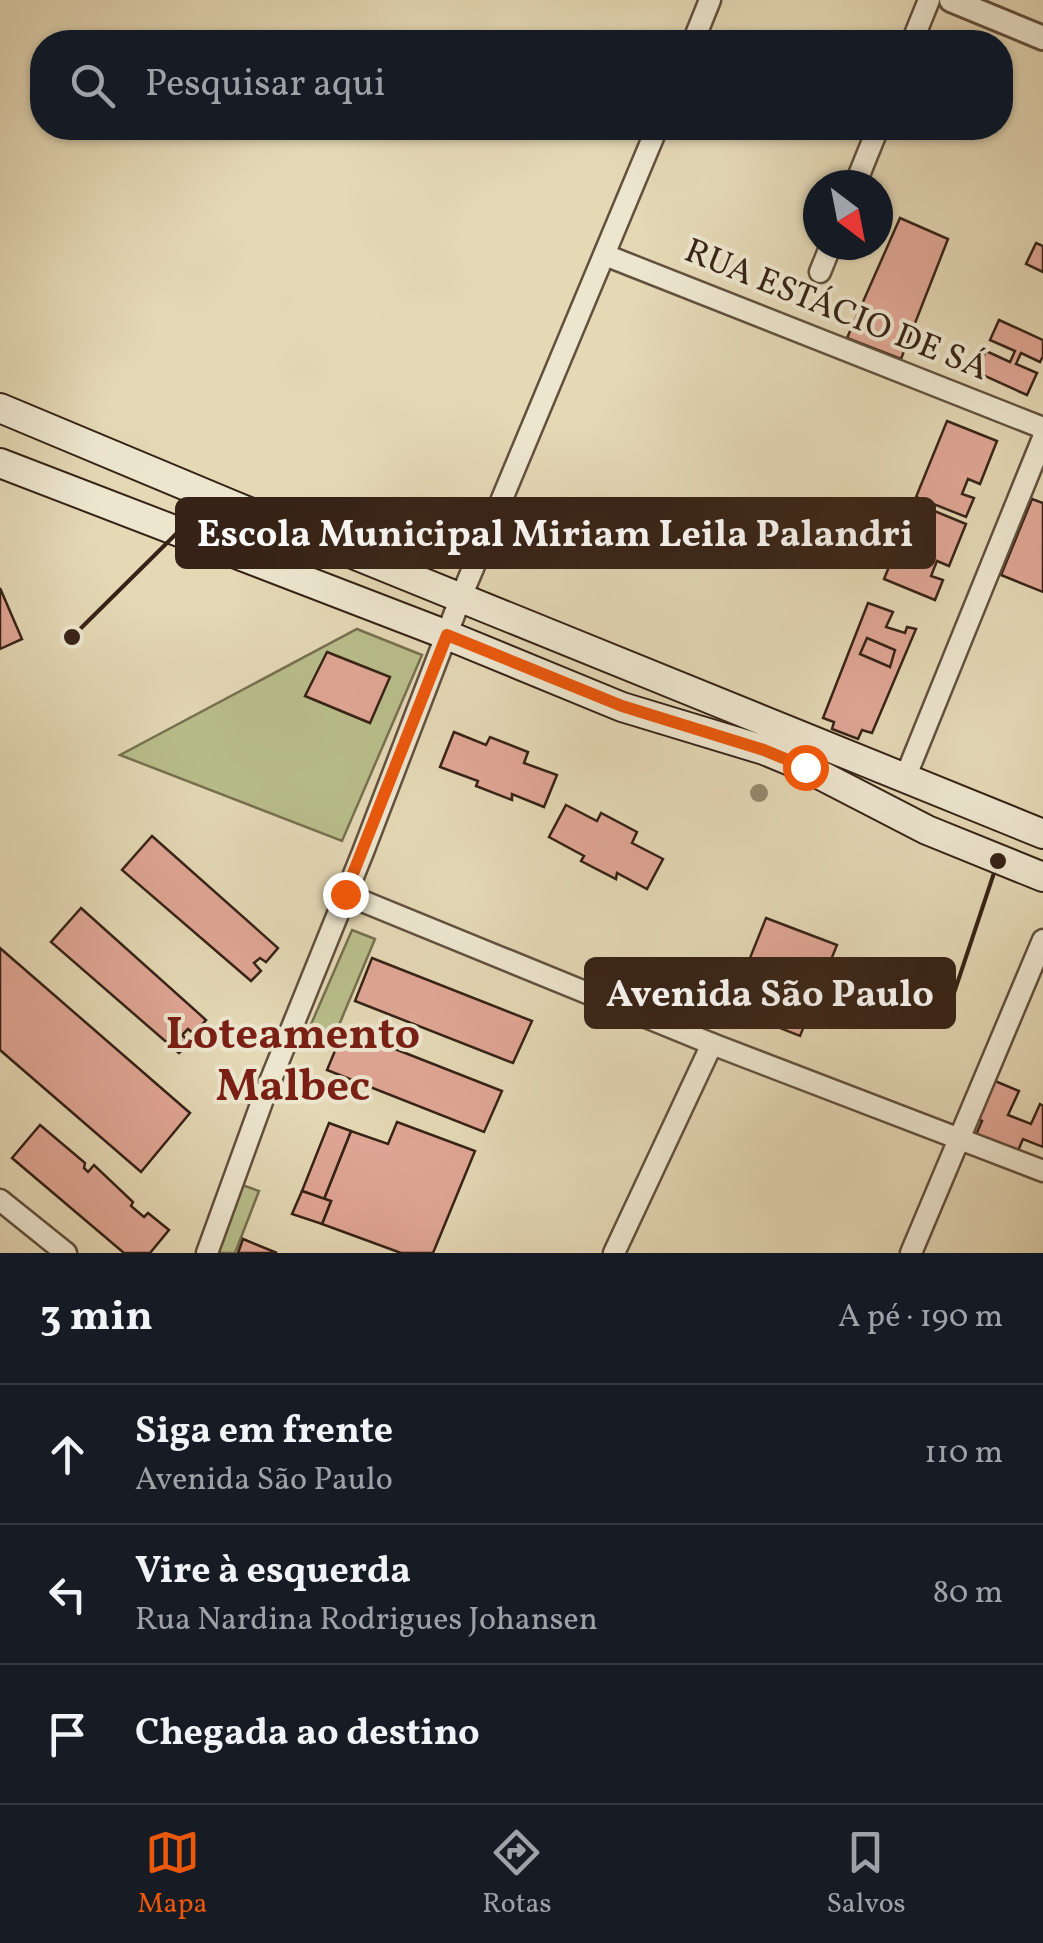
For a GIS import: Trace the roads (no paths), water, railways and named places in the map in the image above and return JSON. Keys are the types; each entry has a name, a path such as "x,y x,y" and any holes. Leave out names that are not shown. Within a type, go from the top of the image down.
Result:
{"main road":[{"path":"0,408 1043,834"},
{"path":"0,464 622,706 764,750 927,830 1043,877"}],"street":[{"path":"697,30 710,0"},
{"path":"917,30 929,0"},
{"path":"951,0 1043,38"},
{"path":"207,1253 263,1099 462,597 652,140"},
{"path":"861,170 873,140"},
{"name":"RUA ESTÁCIO DE SÁ","path":"604,254 1043,428"},
{"path":"820,272 825,260"},
{"path":"905,778 1043,438"},
{"path":"345,894 712,1044 1043,1170"},
{"path":"911,1253 1043,940"},
{"path":"614,1253 712,1044"},
{"path":"0,1200 66,1253"}],"place":[{"name":"Escola Municipal Miriam Leila Palandri","path":"72,637"},
{"name":"Avenida São Paulo","path":"998,861"}],"district":[{"name":"Loteamento Malbec","path":"293,1062"}]}
